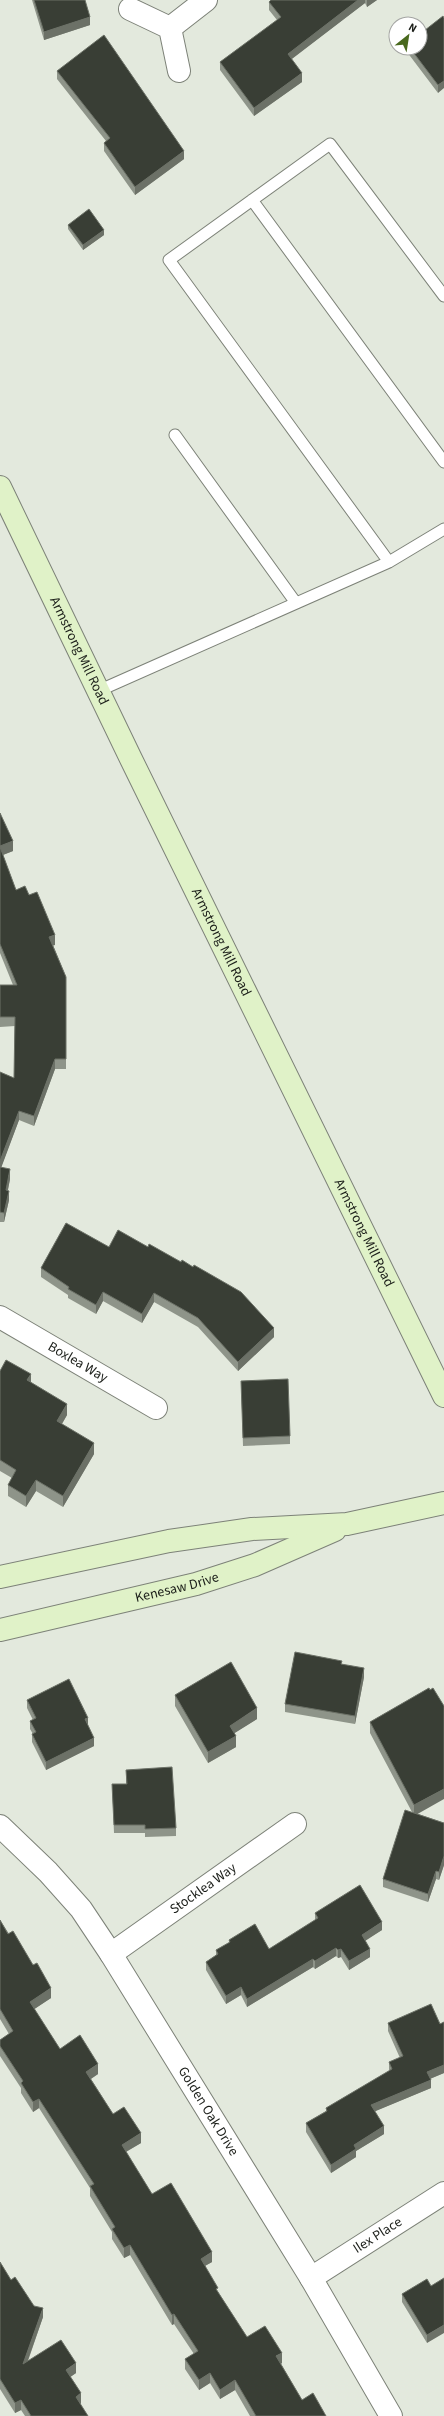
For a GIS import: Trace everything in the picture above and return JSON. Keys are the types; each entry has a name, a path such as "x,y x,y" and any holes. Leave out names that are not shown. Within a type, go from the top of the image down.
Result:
{"street":[{"path":"170,28 206,0"},
{"path":"130,9 170,28"},
{"path":"170,28 179,71"},
{"name":"Armstrong Mill Road","path":"0,487 98,691 444,1396"},
{"name":"Boxlea Way","path":"0,1317 156,1408"},
{"name":"Kenesaw Drive","path":"0,1577 168,1541 252,1529 347,1524 444,1503"},
{"name":"Kenesaw Drive","path":"0,1630 196,1584 255,1565 347,1524"},
{"name":"Stocklea Way","path":"111,1954 295,1824"},
{"name":"Golden Oak Drive","path":"0,1826 48,1872 81,1910 111,1954 310,2278 391,2416"},
{"name":"Ilex Place","path":"310,2278 444,2193"}],"lane":[{"path":"388,562 169,260 330,144 444,296"},
{"path":"252,200 444,462"},
{"path":"175,435 296,603"},
{"path":"98,691 388,562 444,529"}],"building":[{"path":"34,0 85,0 90,17 44,32"},
{"path":"271,0 358,0 288,54 302,73 254,108 220,62 281,17 269,2"},
{"path":"443,16 444,81 438,85 416,56 428,56 428,28"},
{"path":"104,35 184,151 135,187 104,143 110,138 57,71"},
{"path":"89,209 104,230 83,245 68,225"},
{"path":"0,813 13,841 0,846"},
{"path":"0,847 16,890 25,886 29,895 37,892 55,935 49,937 66,977 66,1059 55,1059 34,1116 19,1111 0,1161 0,1072 14,1078 15,1017 0,1017 0,985 17,985 0,944"},
{"path":"0,1167 10,1169 6,1190 9,1191 4,1213 0,1212"},
{"path":"66,1223 109,1247 118,1230 148,1247 149,1244 181,1262 182,1260 193,1267 194,1265 241,1292 274,1328 238,1362 198,1318 154,1293 142,1314 103,1292 96,1305 68,1289 69,1287 41,1268"},
{"path":"6,1360 31,1374 27,1380 67,1404 57,1421 94,1443 63,1496 36,1480 26,1496 8,1485 16,1470 0,1460 0,1371"},
{"path":"288,1379 290,1436 243,1438 241,1381"},
{"path":"295,1652 342,1661 341,1664 364,1668 355,1716 285,1704"},
{"path":"231,1662 257,1708 230,1726 236,1736 208,1752 175,1695"},
{"path":"69,1679 88,1718 85,1719 94,1738 46,1762 32,1734 36,1732 30,1721 36,1718 27,1700"},
{"path":"429,1688 430,1690 433,1688 444,1706 444,1789 414,1805 370,1722"},
{"path":"172,1767 176,1828 145,1829 145,1825 114,1825 112,1784 127,1784 126,1770"},
{"path":"405,1810 444,1823 444,1856 439,1872 436,1871 428,1894 383,1879"},
{"path":"360,1885 382,1922 362,1935 370,1949 349,1961 341,1949 338,1950 336,1948 315,1961 313,1959 247,1999 241,1987 226,1996 206,1962 218,1954 216,1950 255,1924 269,1949 318,1918 315,1913"},
{"path":"0,1920 8,1934 13,1931 33,1965 37,1963 51,1988 30,2002 60,2049 80,2035 98,2064 86,2072 113,2114 124,2107 141,2133 122,2145 152,2194 171,2183 212,2252 201,2259 218,2288 216,2289 247,2337 265,2326 282,2353 276,2356 302,2400 313,2393 326,2416 256,2416 235,2380 220,2390 210,2373 199,2380 185,2359 198,2351 174,2314 172,2315 130,2245 124,2248 112,2229 115,2227 90,2186 94,2184 39,2099 33,2102 21,2083 23,2081 0,2046 0,2040 13,2031 0,2009"},
{"path":"431,2004 440,2024 444,2022 444,2065 427,2072 431,2080 371,2105 384,2126 354,2145 356,2149 331,2165 306,2123 327,2111 326,2108 392,2069 389,2062 403,2056 388,2023"},
{"path":"0,2262 11,2280 15,2277 34,2306 43,2308 23,2364 61,2340 76,2363 66,2370 81,2393 76,2397 88,2416 31,2416 21,2400 15,2403 0,2379"},
{"path":"444,2278 444,2325 427,2335 402,2294 427,2279 431,2286"}]}
